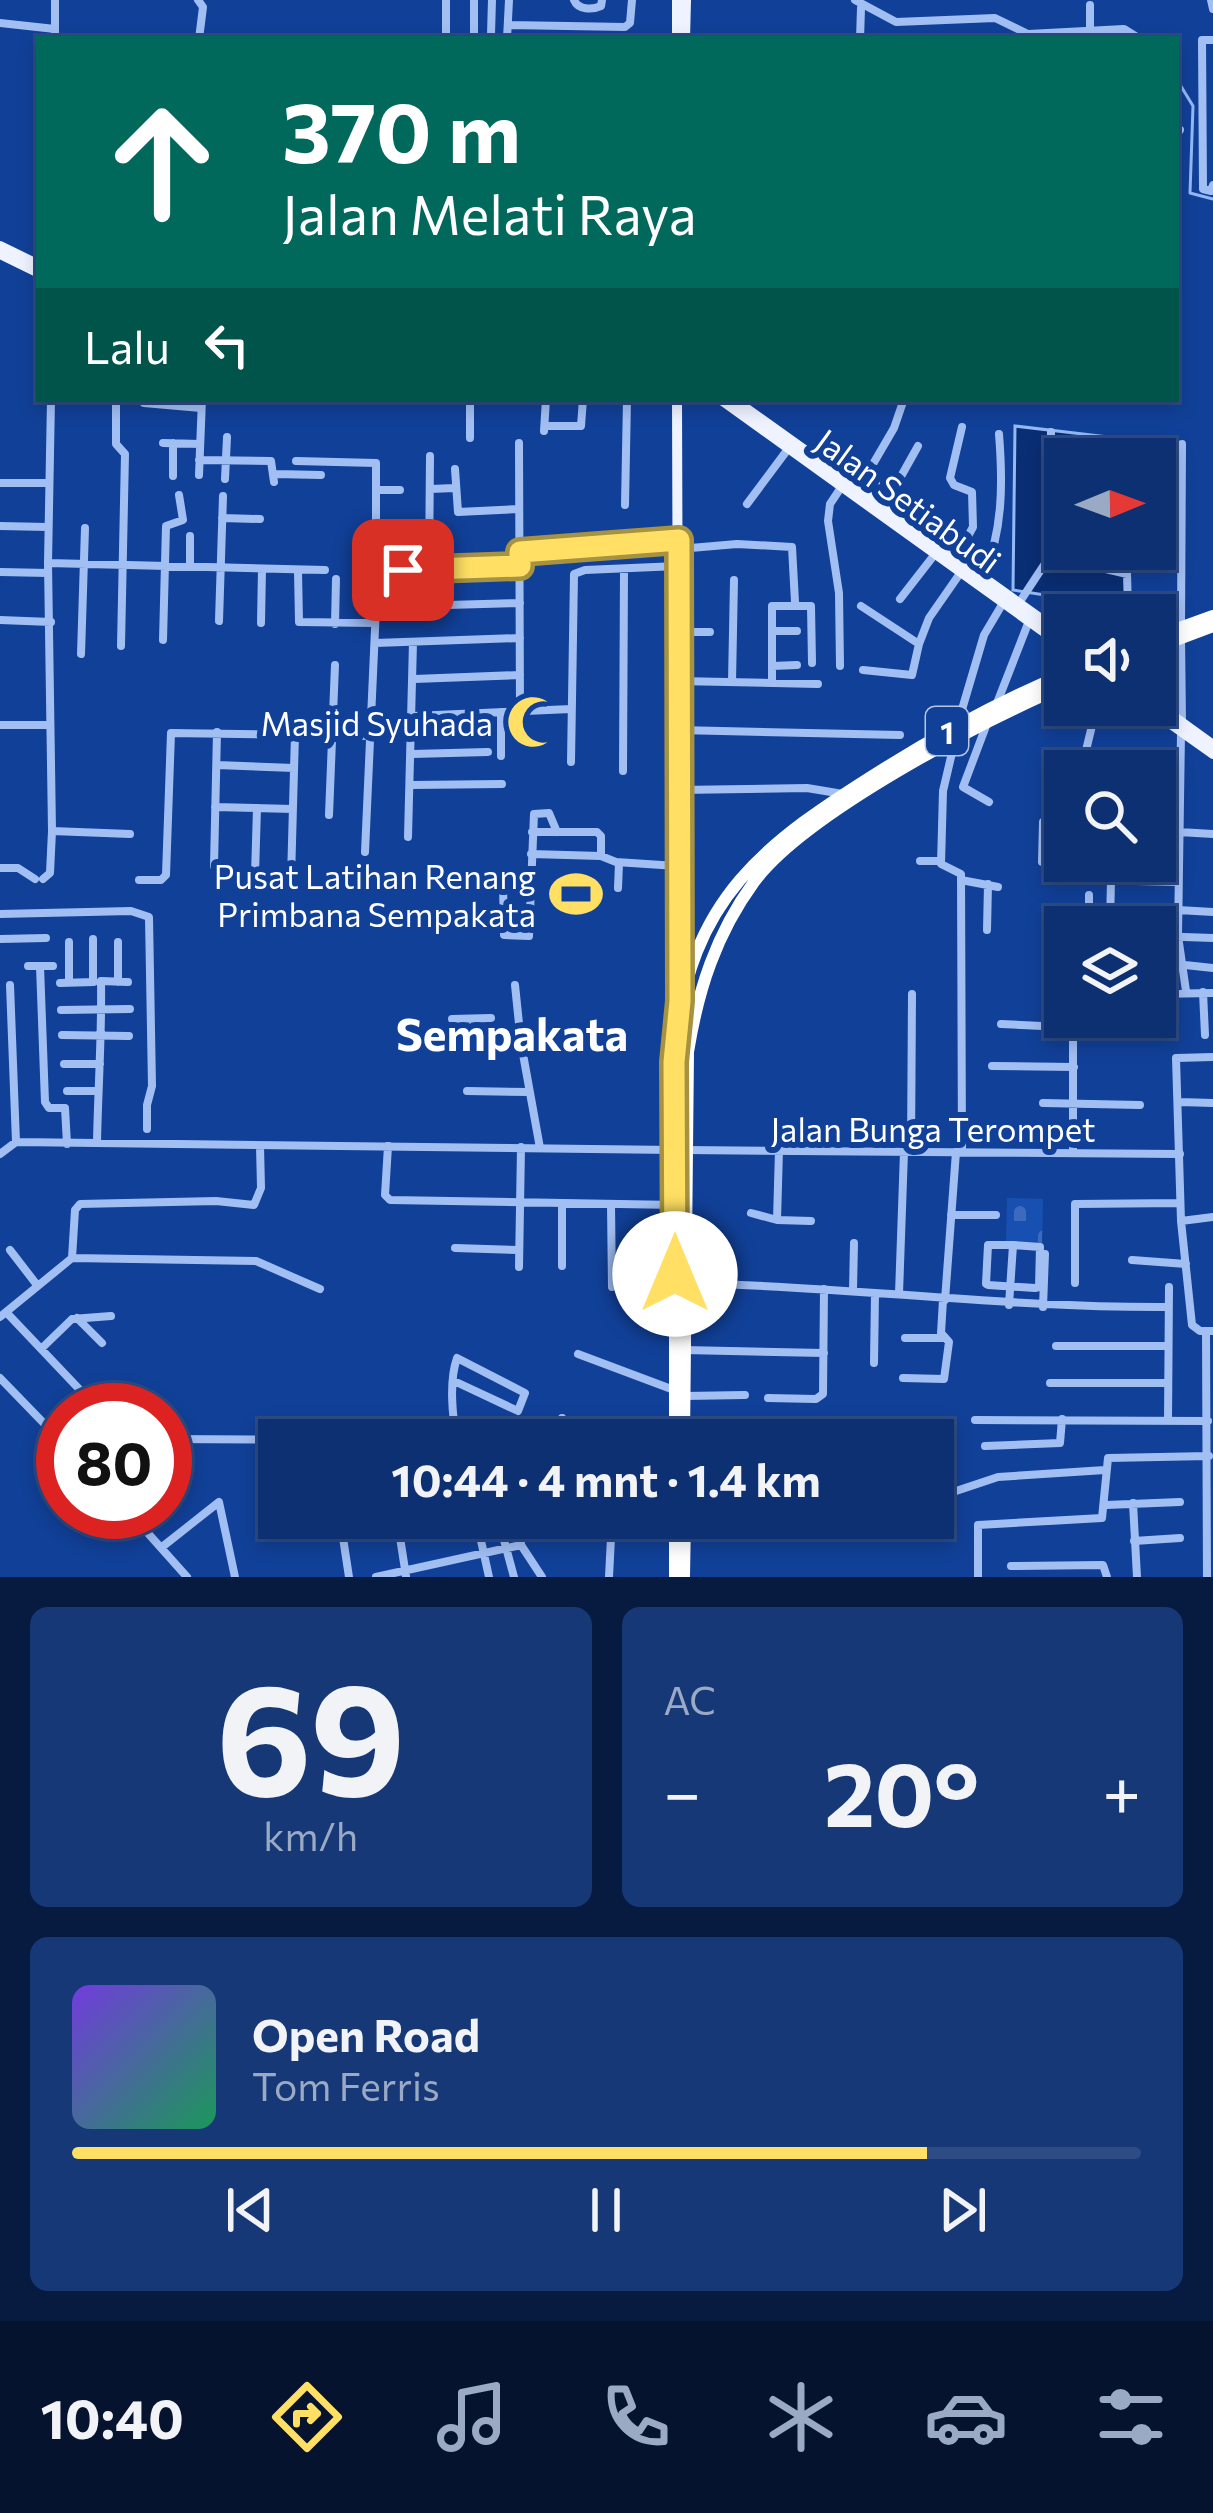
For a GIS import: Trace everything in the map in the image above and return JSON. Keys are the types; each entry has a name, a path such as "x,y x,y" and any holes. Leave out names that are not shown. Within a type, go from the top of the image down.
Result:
{"highway":[{"path":"1176,632 1213,621"},
{"name":"1","path":"680,1393 683,1283 674,1062 680,1001 698,951 732,889 772,844 997,704 1044,686"},
{"name":"1","path":"956,732 986,724 1044,690"},
{"name":"1","path":"680,1419 675,1205 691,1030 706,968 757,878 840,801"},
{"path":"675,1577 679,1539"},
{"path":"681,1539 684,1577"}],"main road":[{"path":"681,0 681,36"},
{"path":"0,250 36,268"},
{"path":"680,402 676,938 680,1001"},
{"name":"Jalan Setiabudi","path":"725,402 961,566 1044,630"},
{"name":"Jalan Setiabudi","path":"737,402 842,486 857,492 935,553 1019,603 1044,625"},
{"path":"1176,722 1213,754"},
{"path":"1176,724 1213,745"},
{"path":"676,938 698,951"}],"street":[{"path":"0,23 55,34 55,0"},
{"path":"198,0 203,7 199,36"},
{"path":"446,0 446,36"},
{"path":"474,0 474,36"},
{"path":"491,34 492,0"},
{"path":"507,36 508,0"},
{"path":"574,0 580,7 593,8 601,6 602,0"},
{"path":"508,25 627,27 632,0"},
{"path":"1211,0 1213,9"},
{"path":"860,36 858,4 896,22 992,17 1028,34 1124,33"},
{"path":"1090,5 1090,31"},
{"path":"1213,40 1202,40 1203,189 1211,190 1213,184"},
{"path":"0,868 18,868 39,879 49,876 52,402"},
{"path":"116,402 116,444 125,454 121,646"},
{"path":"470,402 470,438"},
{"path":"546,402 546,429 581,425 583,402"},
{"path":"625,505 627,402"},
{"path":"857,492 903,402"},
{"path":"144,403 201,403 199,475"},
{"path":"863,670 912,675 929,618 961,566 974,527 972,492 950,478 962,427"},
{"path":"1051,432 1051,438"},
{"path":"982,578 996,548 1000,525 999,434"},
{"path":"225,479 227,436"},
{"path":"172,476 168,443 200,445"},
{"path":"519,443 520,711"},
{"path":"1182,444 1178,936 1186,991"},
{"path":"841,454 893,489 918,446"},
{"path":"747,504 789,447"},
{"path":"429,569 430,456"},
{"path":"199,460 271,461 274,478 321,476"},
{"path":"296,461 376,463 375,643 365,852"},
{"path":"455,469 458,512 519,509"},
{"path":"0,483 48,483"},
{"path":"840,666 839,593 828,516 842,486"},
{"path":"430,488 455,488"},
{"path":"376,490 400,490"},
{"path":"163,640 166,526 184,519 179,495"},
{"path":"219,621 224,496"},
{"path":"222,518 260,519"},
{"path":"0,526 48,527"},
{"path":"81,654 85,528"},
{"path":"190,536 190,566"},
{"path":"520,552 679,544 792,547 795,602"},
{"path":"900,599 935,553"},
{"path":"0,572 84,564 325,570"},
{"path":"1019,603 1044,565"},
{"path":"376,572 520,566"},
{"path":"571,761 574,574 679,566"},
{"path":"261,623 262,569"},
{"path":"623,770 624,570"},
{"path":"1109,570 1126,574 1127,594"},
{"path":"298,571 299,622 375,623"},
{"path":"335,624 336,579"},
{"path":"732,682 734,580"},
{"path":"376,607 520,602"},
{"path":"903,1378 944,1379 949,1343 941,1333 959,1152 961,880 958,869 944,868 941,861 943,791 984,635 1004,602"},
{"path":"861,605 919,644"},
{"path":"772,683 772,606 811,606 812,663"},
{"path":"0,620 51,622"},
{"path":"997,704 1029,621"},
{"path":"1176,627 1179,631"},
{"path":"772,631 797,631"},
{"path":"679,632 710,632"},
{"path":"375,643 520,638"},
{"path":"407,837 413,643"},
{"path":"329,815 334,665"},
{"path":"772,666 797,665"},
{"path":"413,680 520,675"},
{"path":"678,681 818,684"},
{"path":"412,716 572,709"},
{"path":"501,712 501,756"},
{"path":"986,724 963,787 989,802"},
{"path":"0,725 50,725"},
{"path":"678,730 900,735"},
{"path":"139,880 161,880 166,875 169,736 181,731 372,736"},
{"path":"214,866 218,732"},
{"path":"291,879 295,734"},
{"path":"412,754 488,752"},
{"path":"217,765 294,768"},
{"path":"411,785 502,784"},
{"path":"677,790 807,788 840,801"},
{"path":"1176,797 1180,797"},
{"path":"215,807 293,808"},
{"path":"255,874 257,808"},
{"path":"530,882 503,882 503,935 529,936 532,818 538,811 549,812 557,832"},
{"path":"1044,823 1044,862"},
{"path":"1176,830 1213,834"},
{"path":"52,831 130,834"},
{"path":"532,832 597,832 601,856"},
{"path":"531,854 601,856 619,862 677,866"},
{"path":"920,860 941,861"},
{"path":"618,888 619,862"},
{"path":"961,880 993,886 987,930"},
{"path":"1156,882 1178,883"},
{"path":"1089,895 1089,906"},
{"path":"1178,910 1213,912"},
{"path":"0,914 131,911 152,932 152,1086 146,1105 147,1136"},
{"path":"1178,936 1213,938"},
{"path":"0,939 46,938"},
{"path":"93,939 103,1036 97,1143"},
{"path":"69,942 64,983 123,982 118,942"},
{"path":"28,966 53,965"},
{"path":"1185,965 1213,968"},
{"path":"40,966 45,1102 49,1108 65,1108 67,1144"},
{"path":"0,1154 16,1142 10,985"},
{"path":"515,985 540,1148"},
{"path":"1176,992 1208,993 1205,1035"},
{"path":"898,1294 912,994"},
{"path":"61,1010 130,1009"},
{"path":"452,1019 490,1018"},
{"path":"473,1019 473,1045"},
{"path":"1001,1024 1044,1027"},
{"path":"62,1035 129,1036"},
{"path":"1073,1038 1073,1153"},
{"path":"429,1044 521,1043"},
{"path":"1207,1577 1210,1331 1192,1325 1181,1221 1176,1058 1213,1057"},
{"path":"64,1064 101,1064"},
{"path":"992,1066 1074,1067"},
{"path":"67,1091 97,1091"},
{"path":"467,1091 529,1092"},
{"path":"1043,1102 1140,1105"},
{"path":"1180,1102 1213,1103"},
{"name":"Jalan Bunga Terompet","path":"16,1142 97,1143 147,1136 260,1146 1180,1154"},
{"path":"72,1258 75,1210 80,1204 216,1201 254,1205 260,1195 260,1146"},
{"path":"388,1146 388,1199 675,1205"},
{"path":"519,1267 521,1147"},
{"path":"777,1220 779,1150"},
{"path":"1075,1283 1075,1204 1181,1203"},
{"path":"562,1204 562,1266"},
{"path":"611,1204 612,1287"},
{"path":"752,1213 811,1221"},
{"path":"951,1215 996,1216"},
{"path":"1181,1221 1213,1217"},
{"path":"853,1290 854,1243"},
{"path":"1009,1305 1013,1245"},
{"path":"987,1246 1040,1247 1039,1287 1010,1286 986,1284 987,1246"},
{"path":"1043,1307 1045,1247"},
{"path":"455,1248 519,1250"},
{"path":"10,1250 37,1285"},
{"path":"73,1383 3,1315 72,1258 256,1261 320,1289"},
{"path":"1132,1260 1186,1264"},
{"path":"683,1283 853,1290 1043,1307 1168,1307"},
{"path":"1168,1420 1169,1287"},
{"path":"768,1398 821,1397 824,1289"},
{"path":"874,1363 875,1293"},
{"path":"41,1349 76,1317 111,1316"},
{"path":"76,1317 101,1343"},
{"path":"904,1338 945,1338"},
{"path":"1056,1346 1168,1346"},
{"path":"684,1350 824,1353"},
{"path":"578,1354 680,1393 745,1395"},
{"path":"454,1381 518,1412 523,1389 461,1358 454,1362 454,1381 454,1419"},
{"path":"0,1378 36,1415"},
{"path":"1050,1383 1168,1383"},
{"path":"985,1446 1060,1443 1062,1419"},
{"path":"975,1420 1208,1420"},
{"path":"192,1439 258,1440"},
{"path":"978,1577 978,1525 1102,1518 1106,1460 1208,1456"},
{"path":"954,1491 998,1477 1105,1470"},
{"path":"161,1547 219,1502 235,1577"},
{"path":"1106,1505 1180,1502"},
{"path":"1133,1503 1136,1577"},
{"path":"1134,1541 1180,1538"},
{"path":"154,1539 187,1577"},
{"path":"343,1539 349,1577"},
{"path":"401,1539 406,1575"},
{"path":"480,1539 489,1577"},
{"path":"503,1539 514,1577"},
{"path":"521,1539 542,1577"},
{"path":"609,1577 611,1539"},
{"path":"376,1577 406,1575 521,1545"},
{"path":"1011,1566 1103,1565 1107,1577"}],"green space":[{"path":"1007,1198 1043,1199 1042,1243 1006,1243"}],"shaded area":[{"path":"1015,426 1117,438 1044,438 1044,570 1129,570 1128,594 1044,595 1013,590"}],"waterway":[{"path":"1179,83 1193,106 1190,193 1213,199"}],"place":[{"name":"Masjid Syuhada","path":"533,722"},
{"name":"Pusat Latihan Renang Primbana Sempakata","path":"576,894"}],"district":[{"name":"Sempakata","path":"512,1032"}],"route":[{"path":"403,570 520,566 520,552 679,540 675,1274"}]}
